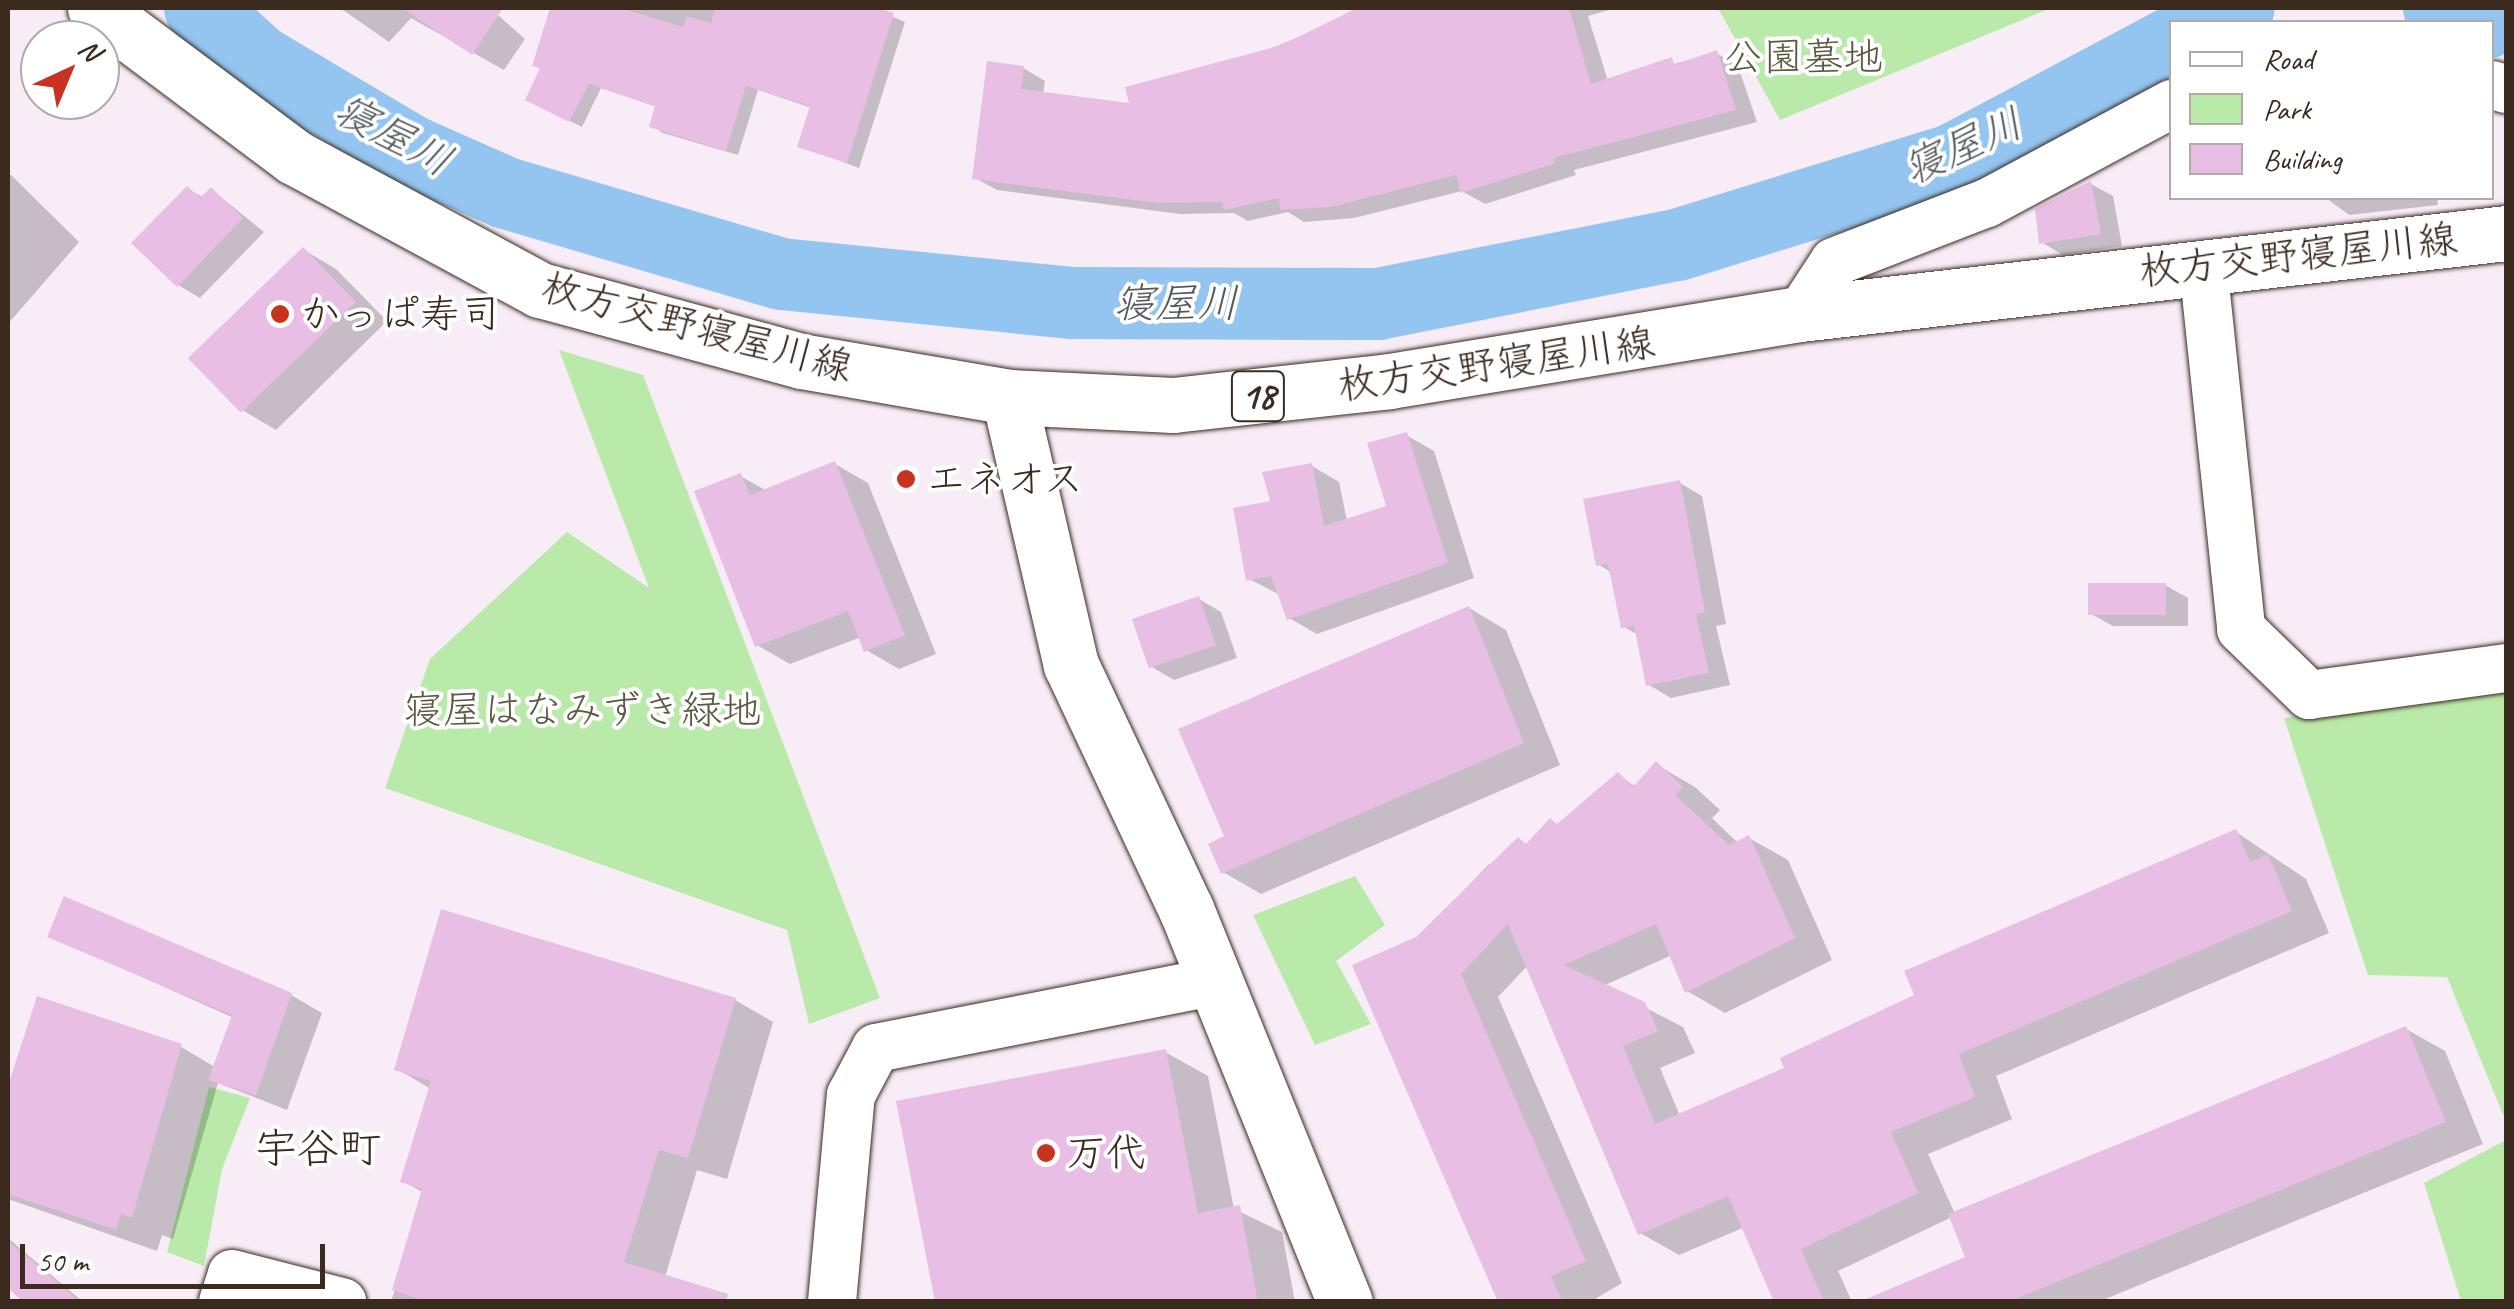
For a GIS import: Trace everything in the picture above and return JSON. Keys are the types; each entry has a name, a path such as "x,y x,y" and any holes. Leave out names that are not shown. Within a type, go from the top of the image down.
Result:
{"main road":[{"name":"枚方交野寝屋川線","path":"95,8 294,156 540,290 801,361 1009,397 1174,405 1409,378 1800,314 2203,264 2506,233"},
{"path":"1009,397 1071,665 1186,909 1212,982 1345,1302"}],"street":[{"path":"1800,314 1834,262 1987,203 2169,106"},
{"path":"2203,264 2240,629 2309,695 2506,668"},
{"path":"832,1302 851,1095 876,1048 1212,982"},
{"path":"223,1302 232,1274 342,1302"}],"green space":[{"name":"公園墓地","path":"1718,8 2051,8 1780,120"},
{"name":"寝屋はなみずき緑地","path":"559,350 643,375 880,998 809,1024 787,930 385,788 430,659 567,532 649,588"},
{"path":"2506,686 2506,1122 2447,977 2368,975 2284,718"},
{"path":"1355,876 1385,925 1336,961 1371,1024 1315,1045 1253,915"},
{"path":"209,1087 250,1098 222,1169 204,1266 167,1252"},
{"path":"2506,1140 2506,1301 2461,1301 2424,1183"}],"building":[{"path":"402,8 503,8 472,55"},
{"path":"550,8 621,8 683,27 687,16 711,23 715,8 877,8 894,13 847,163 797,147 810,106 746,86 726,151 649,127 655,106 589,84 569,122 525,100 540,68 532,66"},
{"path":"1357,8 1569,8 1591,84 1672,57 1674,65 1717,50 1736,110 1554,158 1555,163 1461,193 1456,175 1331,207 1280,210 1279,198 1224,210 1222,202 1157,203 972,179 987,61 1024,66 1021,89 1129,103 1125,87 1282,45"},
{"path":"2091,181 2101,234 2039,244 2035,209"},
{"path":"187,186 200,198 211,187 243,218 177,287 131,243"},
{"path":"303,247 356,302 241,413 188,358"},
{"path":"1407,432 1448,563 1287,620 1271,576 1246,581 1233,508 1270,501 1262,472 1312,463 1324,526 1386,506 1367,443"},
{"path":"835,461 905,635 864,652 848,611 755,647 694,491 741,473 750,495"},
{"path":"1680,480 1705,612 1696,614 1709,673 1646,686 1634,626 1621,628 1608,564 1596,566 1583,499"},
{"path":"2088,583 2166,583 2166,615 2088,615"},
{"path":"1199,596 1216,645 1149,668 1132,619"},
{"path":"1469,606 1524,743 1221,874 1208,844 1224,836 1178,729"},
{"path":"1656,761 1683,787 1675,795 1729,845 1749,835 1795,938 1685,993 1656,924 1564,965 1645,1002 1658,1031 1623,1046 1655,1124 1784,1068 1780,1058 1914,995 1904,971 2236,829 2250,862 2268,854 2292,911 1959,1054 1975,1097 1891,1132 1918,1193 1801,1249 1824,1302 1774,1302 1728,1196 1638,1235 1508,924 1461,974 1586,1261 1551,1276 1563,1302 1498,1302 1352,965 1416,937 1518,837 1526,844 1550,818 1557,824 1618,772 1633,787"},
{"path":"64,896 292,993 256,1095 208,1080 232,1015 47,937"},
{"path":"441,909 736,998 688,1158 659,1150 624,1262 728,1294 726,1302 428,1302 392,1290 422,1189 400,1182 431,1081 394,1070"},
{"path":"37,996 182,1044 132,1218 121,1214 116,1230 8,1194 8,1086"},
{"path":"2406,1026 2446,1122 2008,1302 1859,1302 1965,1257 1948,1214"},
{"name":"万代","path":"1166,1049 1198,1213 1240,1205 1258,1302 935,1302 896,1101"},
{"path":"8,1241 80,1302 23,1302 8,1288"}],"waterway":[{"name":"寝屋川","path":"200,8 259,61 413,152 506,193 781,274 1071,303 1378,304 1677,245 1952,160 2169,45"},
{"name":"寝屋川","path":"2215,20 2239,8"},
{"name":"寝屋川","path":"2439,8 2482,20"}],"place":[{"name":"かっぱ寿司","path":"280,314"},
{"name":"エネオス","path":"906,479"},
{"name":"万代","path":"1046,1153"}],"district":[{"name":"宇谷町","path":"318,1149"}]}
